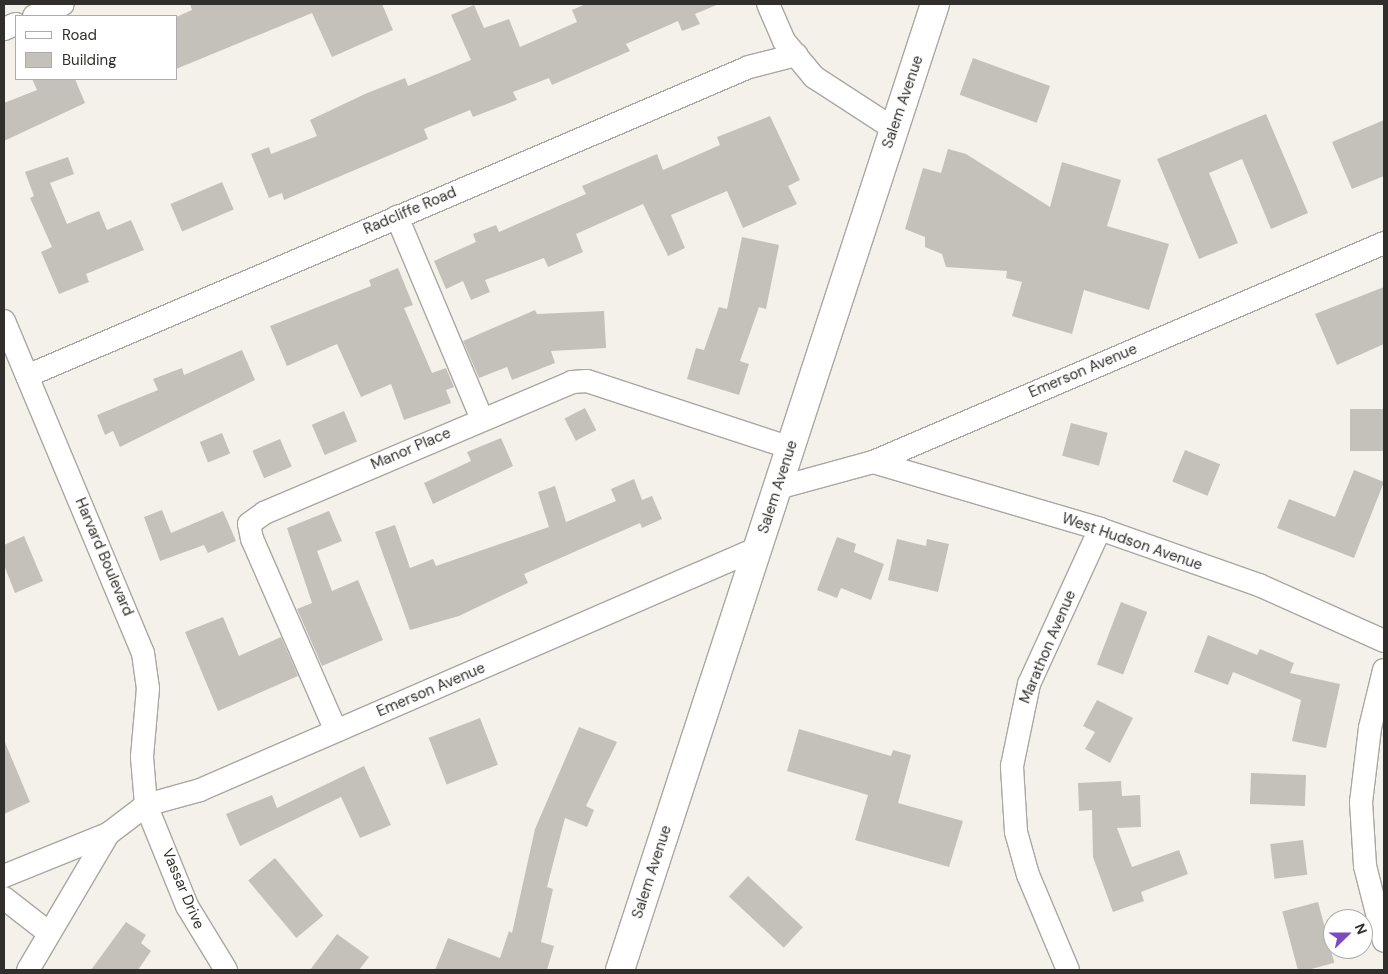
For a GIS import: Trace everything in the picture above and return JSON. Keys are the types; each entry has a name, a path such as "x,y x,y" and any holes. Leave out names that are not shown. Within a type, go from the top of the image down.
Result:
{"main road":[{"name":"Salem Avenue","path":"620,970 935,4"}],"street":[{"path":"36,15 64,4"},
{"path":"768,4 784,41 814,77 894,129"},
{"name":"Radcliffe Road","path":"27,376 749,68 796,56"},
{"path":"397,217 482,418"},
{"name":"Emerson Avenue","path":"778,488 873,462 1384,243"},
{"name":"Harvard Boulevard","path":"4,321 143,653 148,688 142,757 146,805"},
{"name":"Manor Place","path":"336,731 249,524 264,512 482,418 572,382 587,381 791,448"},
{"name":"West Hudson Avenue","path":"873,462 1100,529 1259,585 1384,641"},
{"name":"Marathon Avenue","path":"1068,970 1028,875 1016,832 1012,766 1029,684 1100,529"},
{"name":"Emerson Avenue","path":"108,834 146,805 200,790 758,548"},
{"path":"1384,670 1370,728 1361,818 1364,866 1384,941"},
{"name":"Vassar Drive","path":"146,805 186,906 226,970"},
{"path":"4,876 108,834"},
{"path":"28,970 108,834"},
{"path":"4,898 49,933"}],"building":[{"path":"190,4 382,4 393,30 332,57 312,13 178,68 178,16 192,10"},
{"path":"586,4 719,4 695,14 700,24 682,31 678,21 626,44 630,51 552,85 549,78 513,92 517,100 473,117 470,110 424,129 428,139 284,200 282,193 269,198 251,154 269,147 271,154 317,136 310,120 365,94 405,78 408,86 471,60 451,15 474,5 484,28 509,19 520,47 577,22 572,10"},
{"path":"973,58 1050,86 1037,123 960,95"},
{"path":"32,80 75,80 85,103 4,141 4,103 37,90"},
{"path":"1266,114 1308,213 1271,229 1242,159 1209,173 1238,243 1199,259 1157,159"},
{"path":"770,116 800,180 788,186 797,204 743,228 727,191 671,215 685,248 668,256 643,204 576,234 583,252 548,267 544,258 485,280 490,292 471,300 463,281 446,289 434,261 476,242 473,234 496,225 499,232 586,194 582,186 657,154 663,170 720,145 717,137"},
{"path":"1384,120 1384,176 1352,189 1332,142"},
{"path":"948,149 966,154 1050,207 1062,162 1121,180 1107,226 1169,244 1149,310 1084,290 1072,334 1012,316 1022,282 1006,278 1007,271 946,267 942,254 925,247 925,237 905,229 923,168 941,173"},
{"path":"68,157 74,174 50,183 67,224 99,211 107,230 131,220 144,250 86,274 89,282 59,294 41,252 52,247 30,198 34,196 25,172"},
{"path":"222,182 234,210 182,231 170,204"},
{"path":"742,237 779,245 766,309 759,307 740,361 749,364 739,395 687,379 696,348 704,350 719,307 727,309"},
{"path":"398,268 413,305 404,308 432,373 446,368 454,387 446,390 451,403 404,420 391,384 361,397 337,344 287,366 270,326 371,286 369,280"},
{"path":"1384,287 1384,344 1337,365 1315,314"},
{"path":"535,310 537,314 604,311 606,348 551,351 555,363 512,380 507,367 479,378 463,341"},
{"path":"242,350 255,380 120,447 113,431 105,435 97,415 158,390 153,379 182,368 184,375"},
{"path":"585,408 596,430 576,441 565,418"},
{"path":"1350,409 1384,409 1384,451 1350,451"},
{"path":"344,411 357,441 325,455 312,425"},
{"path":"1071,423 1108,433 1099,466 1062,456"},
{"path":"222,433 230,453 208,462 200,442"},
{"path":"501,438 513,466 433,504 424,483 471,461 467,452"},
{"path":"280,439 292,467 264,478 252,451"},
{"path":"1185,450 1220,464 1207,496 1172,482"},
{"path":"1354,470 1384,482 1354,558 1277,528 1289,499 1335,517"},
{"path":"634,479 642,500 652,496 662,519 642,528 640,523 524,574 528,583 459,616 410,630 375,532 395,525 410,568 433,559 436,566 549,527 538,492 555,486 566,522 616,501 611,489"},
{"path":"162,510 171,533 223,511 236,541 208,553 204,545 160,561 144,517"},
{"path":"329,511 342,541 317,551 332,591 358,580 383,640 322,666 297,609 312,603 287,528"},
{"path":"24,536 43,581 15,593 4,565 4,545"},
{"path":"837,537 856,544 854,552 884,564 871,600 841,588 837,598 817,590"},
{"path":"897,539 926,546 927,539 949,544 938,592 888,580"},
{"path":"1121,602 1147,612 1123,675 1097,665"},
{"path":"223,617 239,656 281,637 298,676 218,711 185,632"},
{"path":"1208,635 1257,655 1260,649 1294,663 1290,673 1340,684 1326,748 1292,741 1301,700 1233,672 1228,685 1194,672"},
{"path":"1097,700 1133,718 1110,763 1085,749 1095,732 1083,726"},
{"path":"480,718 498,765 447,784 429,738"},
{"path":"579,727 617,742 586,806 594,810 587,827 565,818 547,887 553,889 541,942 554,946 547,970 435,970 448,938 500,958 509,931 512,933 535,829"},
{"path":"799,729 891,756 893,750 911,755 898,803 963,821 949,867 855,840 868,795 787,771"},
{"path":"4,740 30,802 4,814"},
{"path":"364,766 391,825 360,838 341,797 240,846 226,814 272,795 277,808"},
{"path":"1251,773 1306,775 1305,806 1250,804"},
{"path":"1121,781 1122,796 1140,795 1141,827 1117,828 1132,867 1179,850 1188,874 1141,892 1144,901 1113,912 1093,857 1092,810 1079,811 1078,783"},
{"path":"1303,840 1307,875 1275,879 1270,844"},
{"path":"275,858 323,915 296,938 248,880"},
{"path":"748,876 803,927 784,948 729,896"},
{"path":"1318,902 1323,921 1323,959 1333,959 1334,963 1308,970 1298,970 1282,912"},
{"path":"126,922 146,935 141,943 151,951 138,970 91,970"},
{"path":"337,934 369,957 359,970 310,970"}]}
